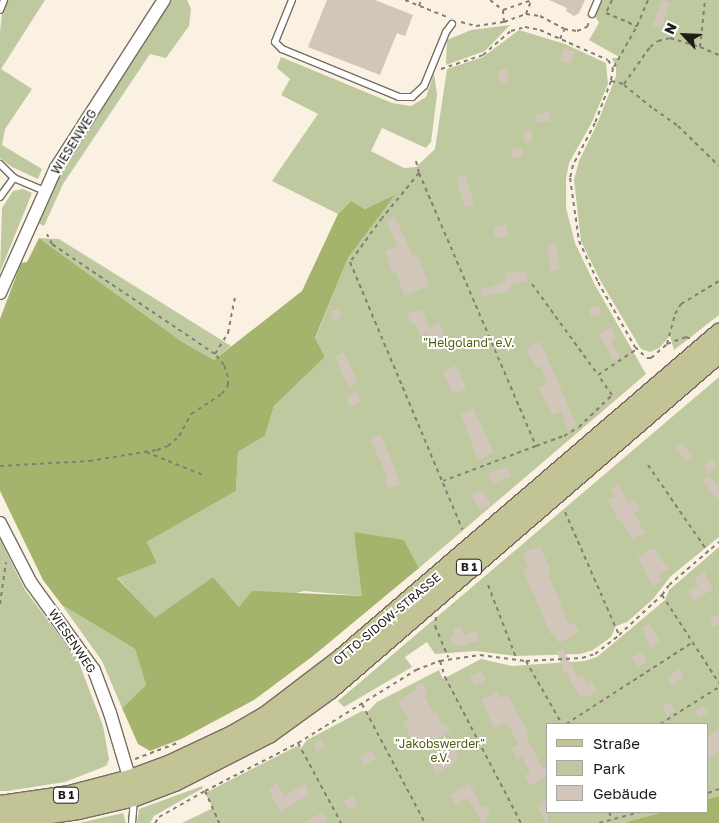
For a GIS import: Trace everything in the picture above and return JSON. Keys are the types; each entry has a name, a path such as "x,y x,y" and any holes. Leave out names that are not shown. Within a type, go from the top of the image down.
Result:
{"main road":[{"name":"OTTO-SIDOW-STRASSE","path":"0,804 70,795 130,779 168,765 232,735 280,705 341,658 719,334"},
{"name":"OTTO-SIDOW-STRASSE","path":"0,820 78,810 130,779 174,781 260,737 329,689 719,352"}],"street":[{"name":"WIESENWEG","path":"0,293 44,191 56,168 164,0"},
{"name":"WIESENWEG","path":"0,523 31,584 94,670 130,779"}],"lane":[{"path":"0,10 4,0"},
{"path":"292,0 275,42 282,49 400,98 412,97 424,86 446,32 454,22"},
{"path":"592,14 598,0"},
{"path":"0,164 14,178 44,191"},
{"path":"0,197 14,178"},
{"path":"130,779 132,823"}],"path":[{"path":"405,0 448,17"},
{"path":"419,6 421,0"},
{"path":"490,0 502,10 504,22"},
{"path":"502,10 532,0"},
{"path":"526,14 532,0"},
{"path":"612,0 606,13 637,26"},
{"path":"648,0 637,26 613,68 611,81 595,123 573,165 570,178 573,210 578,241 598,282 637,349 647,358 651,358 667,344 686,337 692,339 684,346"},
{"path":"700,47 705,0"},
{"path":"454,22 476,26 504,22 526,14 540,16 564,29 577,31 587,27 592,14"},
{"path":"440,70 483,55 517,28 540,30 597,54 608,60 613,68"},
{"path":"560,39 564,29"},
{"path":"624,84 643,55 658,41 670,38 719,55"},
{"path":"611,81 624,84 678,126 719,166"},
{"path":"416,161 419,173 536,446"},
{"path":"419,173 382,218 350,262 462,529"},
{"path":"0,466 90,461 168,446 179,436 191,414 222,394 228,385 228,376 224,365 215,354 52,244 47,234"},
{"path":"667,344 675,314 681,304 719,280"},
{"path":"443,481 564,436 579,427 612,395 532,284"},
{"path":"215,354 228,333 235,297"},
{"path":"598,375 637,349"},
{"path":"145,451 204,476"},
{"path":"648,465 708,552"},
{"path":"566,512 619,635"},
{"path":"155,823 159,817 205,791 298,743 416,670 448,658 480,655 526,661 582,658 595,654 619,635 662,595 669,585 718,543"},
{"path":"718,543 719,548"},
{"path":"0,604 9,544"},
{"path":"488,584 517,660"},
{"path":"662,595 719,681"},
{"path":"436,615 435,626 448,658"},
{"path":"568,723 693,642"},
{"path":"440,661 445,677 521,823"},
{"path":"526,661 561,723"},
{"path":"662,723 719,687"},
{"path":"362,704 425,823"},
{"path":"130,779 181,741"},
{"path":"298,743 341,823"},
{"path":"205,791 219,823"},
{"path":"609,813 612,819"},
{"path":"599,823 636,813"}],"green space":[{"path":"7,0 45,0 1,69 32,89 5,129 2,145 42,169 38,179 12,167 0,158 0,32 2,13"},
{"path":"172,0 187,0 191,9 189,26 166,58 150,54 63,184 44,226 38,223 57,180"},
{"path":"601,0 719,0 719,315 674,350 670,336 659,348 650,352 641,349 600,280 581,241 574,180 579,161 597,124 616,76 616,68 612,58 621,58 589,40 599,23 595,16"},
{"path":"510,25 485,51 446,65 447,40 471,30"},
{"name":"\"Helgoland\" e.V.","path":"519,30 565,44 606,63 608,84 592,122 569,163 566,179 566,208 575,243 595,285 646,374 419,568 404,540 400,540 362,596 304,591 239,607 213,577 155,619 117,577 157,563 147,542 236,491 238,452 265,436 274,406 325,357 315,339 348,258 394,196 365,209 351,201 338,214 272,181 318,114 281,95 290,79 277,68 281,57 392,103 411,106 426,97 434,73 437,95 431,142 426,148 382,128 371,151 404,168 416,167 435,149 447,69 483,57"},
{"path":"23,189 32,193 0,272 2,208 13,191"},
{"path":"395,195 348,258 315,338 325,357 274,406 265,436 238,452 236,491 147,542 157,563 117,578 155,618 213,577 239,607 252,591 362,596 354,532 404,540 419,568 313,656 254,700 181,739 150,751 138,744 122,708 146,685 135,649 62,605 43,580 0,491 0,319 21,263 27,262 39,238 181,341 214,360 302,291 338,214 351,201 365,209"},
{"path":"39,238 59,239 231,346 214,360 181,341"},
{"path":"719,377 719,537 671,576 653,599 627,622 616,626 611,637 593,650 580,654 516,656 476,651 435,654 427,642 405,657 412,667 344,707 338,701"},
{"path":"0,539 25,590 78,660 103,726 109,759 107,765 65,782 7,791 0,791"},
{"name":"\"Jakobswerder\" e.V.","path":"719,547 719,796 709,799 709,723 546,723 546,813 659,813 623,823 182,823 213,808 205,793 297,746 301,748 307,740 362,711 367,712 377,702 439,670 443,679 481,659 512,666 584,661 597,657 665,600 669,590"},
{"path":"62,605 135,649 146,685 122,708 102,661"},
{"path":"202,786 203,788 154,816 150,823 137,823 139,809"},
{"path":"719,796 719,823 623,823 659,813 709,813 709,799"},
{"path":"123,813 126,823 79,823"}],"building":[{"path":"327,0 375,0 413,15 405,36 397,33 380,75 308,47"},
{"path":"549,0 585,0 579,13 574,16 566,11 567,8"},
{"path":"662,0 670,3 661,28 652,25"},
{"path":"564,48 575,52 570,65 560,61"},
{"path":"508,69 509,83 501,84 498,70"},
{"path":"549,112 550,121 537,123 536,114"},
{"path":"531,130 532,142 524,143 523,131"},
{"path":"522,148 523,157 512,158 511,149"},
{"path":"465,175 475,205 465,208 456,178"},
{"path":"395,217 414,258 418,256 430,286 405,296 395,271 392,272 385,251 397,246 386,221"},
{"path":"507,225 508,237 494,238 493,226"},
{"path":"556,243 560,269 550,271 547,245"},
{"path":"526,272 527,282 510,284 512,288 505,292 483,297 480,290 506,281 505,273"},
{"path":"599,305 601,315 591,318 589,308"},
{"path":"340,309 341,318 332,320 331,311"},
{"path":"422,309 429,327 439,322 448,347 437,352 428,333 420,336 415,323 411,324 407,314"},
{"path":"611,327 616,338 610,341 620,356 613,361 599,334"},
{"path":"540,341 577,426 568,430 561,411 553,415 538,387 547,384 541,366 536,368 526,350"},
{"path":"344,352 358,383 348,387 335,356"},
{"path":"457,365 466,389 453,394 443,372"},
{"path":"357,392 361,402 350,407 346,396"},
{"path":"473,408 494,452 478,460 461,414"},
{"path":"381,435 401,484 389,489 385,480 388,479 370,438"},
{"path":"682,443 693,456 686,462 675,448"},
{"path":"711,459 717,466 709,473 703,466"},
{"path":"507,467 511,476 492,484 488,474"},
{"path":"709,476 719,487 719,501 702,481"},
{"path":"619,484 629,503 634,500 640,510 634,513 645,533 632,540 622,522 620,524 608,500 614,497 610,489"},
{"path":"482,490 491,505 480,511 471,494"},
{"path":"540,546 551,571 548,573 569,625 575,623 579,632 559,643 555,634 551,635 523,570 528,568 523,553"},
{"path":"654,548 662,561 670,568 659,576 662,580 653,587 638,557"},
{"path":"704,571 713,589 694,601 688,591 699,585 694,578"},
{"path":"719,614 719,624 713,627 709,620"},
{"path":"649,624 661,642 651,648 642,628"},
{"path":"461,626 464,635 476,630 479,640 460,647 459,644 454,646 450,636 455,635 453,629"},
{"path":"563,649 578,677 582,674 587,683 591,680 598,690 586,698 584,695 580,697 566,672 564,673 557,652"},
{"path":"641,652 647,662 638,667 631,658"},
{"path":"679,669 684,677 672,685 667,678"},
{"path":"482,671 486,681 474,686 470,676"},
{"path":"422,682 428,693 424,695 433,714 436,712 443,726 446,724 450,732 417,749 403,723 408,720 398,700 417,690 415,686"},
{"path":"498,691 499,698 508,695 529,734 526,736 543,769 546,767 546,777 529,786 524,776 530,772 522,757 517,759 511,748 518,744 507,722 494,728 481,700"},
{"path":"670,702 676,711 667,716 662,707"},
{"path":"703,706 708,713 699,718 695,711"},
{"path":"719,729 719,752 709,758 709,735"},
{"path":"321,739 325,747 317,752 313,744"},
{"path":"455,748 459,756 456,757 458,761 436,775 429,761"},
{"path":"372,750 377,759 364,766 360,757"},
{"path":"277,783 284,796 305,784 310,794 280,812 268,788"},
{"path":"470,783 481,807 486,805 490,814 486,817 488,820 482,823 468,798 455,805 450,795"},
{"path":"353,796 357,805 349,810 344,801"},
{"path":"546,801 548,823 546,823 537,805"},
{"path":"323,812 327,820 322,823 303,823"}]}
